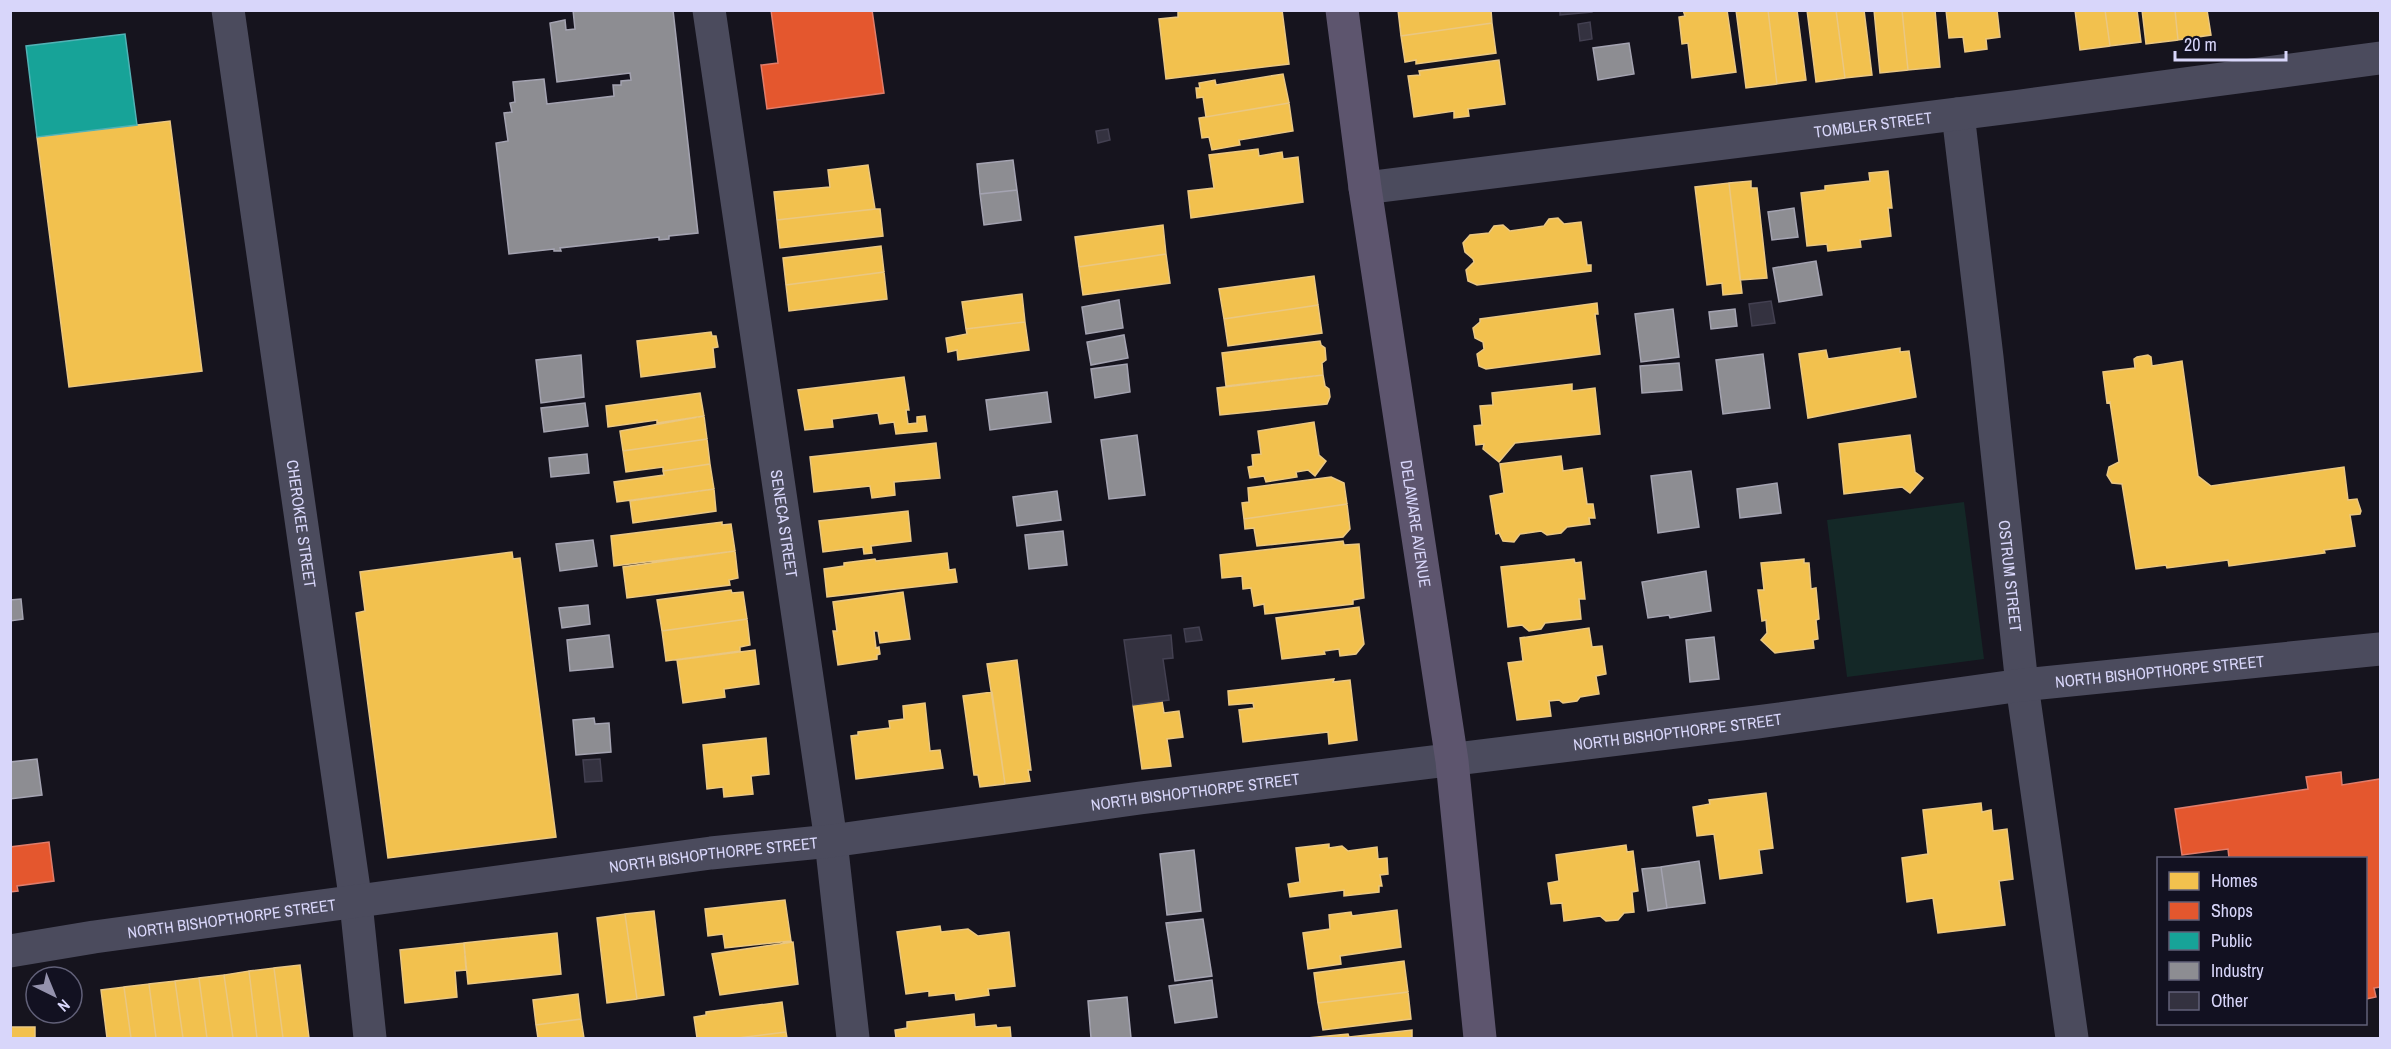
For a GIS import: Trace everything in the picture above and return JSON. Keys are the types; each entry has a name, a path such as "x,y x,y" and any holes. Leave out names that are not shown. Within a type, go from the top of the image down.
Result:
{"main road":[{"name":"DELAWARE AVENUE","path":"1342,10 1365,188 1452,761 1480,1038"}],"street":[{"name":"CHEROKEE STREET","path":"228,10 356,903 370,1038"},
{"name":"SENECA STREET","path":"709,10 831,841 853,1038"},
{"name":"TOMBLER STREET","path":"1365,188 1958,114 2380,58"},
{"name":"OSTRUM STREET","path":"1958,114 2022,685 2072,1038"},
{"name":"NORTH BISHOPTHORPE STREET","path":"10,951 94,937 711,853 831,841 1164,795 1769,721 2022,685 2380,649"}],"green space":[{"path":"1964,502 1984,659 1847,677 1827,520"}],"building: Homes":[{"path":"1178,10 1282,10 1289,64 1166,79 1159,19 1178,17"},
{"path":"1398,10 1491,10 1492,23 1401,36"},
{"path":"1683,10 1727,10 1736,72 1692,78 1688,43 1682,44 1679,17 1685,16"},
{"path":"1736,10 1768,10 1777,84 1746,88"},
{"path":"1768,10 1797,10 1806,80 1777,84"},
{"path":"1807,10 1836,10 1845,78 1816,82"},
{"path":"1836,10 1864,10 1872,75 1845,78"},
{"path":"1874,10 1902,10 1908,70 1880,73"},
{"path":"1902,10 1935,10 1940,67 1908,70"},
{"path":"1946,10 1997,10 2000,37 1986,39 1987,49 1965,52 1963,37 1949,38"},
{"path":"2075,10 2105,10 2110,46 2080,50"},
{"path":"2105,10 2137,10 2141,42 2110,46"},
{"path":"2142,10 2175,10 2178,40 2146,44"},
{"path":"2175,10 2207,10 2211,35 2178,40"},
{"path":"1492,23 1496,53 1416,64 1416,60 1405,62 1401,36"},
{"path":"1499,60 1505,104 1468,109 1469,116 1454,118 1454,111 1414,117 1408,76 1420,75 1419,71"},
{"path":"1283,74 1289,103 1206,117 1203,97 1197,98 1196,88 1200,88 1199,83 1215,80 1216,85"},
{"path":"1289,103 1293,131 1239,140 1240,145 1212,150 1209,137 1202,138 1199,118"},
{"path":"170,121 202,371 69,387 37,137"},
{"path":"1258,149 1259,156 1282,152 1283,159 1298,157 1303,202 1191,218 1188,191 1214,188 1209,155"},
{"path":"868,165 875,209 777,220 774,192 830,187 828,170"},
{"path":"1888,171 1892,208 1888,208 1891,236 1860,240 1861,247 1828,251 1827,244 1807,246 1801,193 1825,190 1825,186 1870,181 1869,173"},
{"path":"1751,181 1751,188 1757,188 1767,278 1740,280 1729,183"},
{"path":"1729,183 1742,293 1723,295 1722,283 1707,285 1695,187"},
{"path":"880,209 883,236 780,248 777,220"},
{"path":"1558,218 1564,224 1581,222 1587,265 1591,265 1591,271 1477,285 1468,281 1466,270 1474,262 1465,252 1463,243 1470,235 1489,233 1494,226 1503,225 1510,231 1544,226 1549,219"},
{"path":"1163,225 1166,254 1079,267 1075,237"},
{"path":"881,246 884,272 786,285 783,258"},
{"path":"1166,254 1170,283 1083,295 1079,267"},
{"path":"884,272 887,299 789,311 786,285"},
{"path":"1314,276 1318,305 1224,319 1219,289"},
{"path":"1022,294 1025,322 966,329 962,302"},
{"path":"1597,303 1598,314 1595,314 1600,354 1486,369 1479,366 1477,354 1484,349 1483,342 1475,338 1473,328 1480,322 1480,319"},
{"path":"1318,305 1322,333 1228,346 1224,319"},
{"path":"1025,322 1029,350 958,360 957,350 948,352 946,338 967,334 966,329"},
{"path":"711,332 712,336 716,336 718,347 713,348 715,367 641,377 637,341"},
{"path":"1320,341 1325,348 1326,360 1322,363 1323,375 1226,386 1222,353"},
{"path":"1900,348 1900,352 1909,351 1916,397 1808,418 1799,354 1826,350 1828,359"},
{"path":"2148,355 2151,357 2152,366 2182,361 2198,476 2211,486 2344,467 2348,500 2357,499 2361,511 2360,514 2350,515 2355,546 2324,550 2325,553 2229,566 2228,560 2167,568 2166,565 2136,569 2122,484 2112,483 2107,475 2109,467 2119,462 2103,372 2135,368 2134,359"},
{"path":"1323,375 1325,386 1329,389 1330,397 1327,404 1220,415 1217,388"},
{"path":"904,377 909,410 906,410 908,424 917,423 917,417 925,416 927,431 896,434 894,422 880,424 878,413 832,419 833,427 805,430 798,390"},
{"path":"1572,384 1572,391 1595,388 1600,434 1515,443 1499,462 1483,449 1484,444 1476,445 1474,426 1482,425 1480,406 1493,405 1492,393"},
{"path":"700,393 704,416 608,427 606,406"},
{"path":"704,416 707,439 623,451 620,431"},
{"path":"1314,422 1319,455 1326,461 1315,476 1308,470 1296,472 1297,477 1266,482 1264,476 1250,478 1248,467 1253,466 1252,455 1261,454 1258,431"},
{"path":"1910,435 1915,472 1923,478 1910,493 1902,487 1844,494 1839,444"},
{"path":"707,439 710,464 663,471 663,467 626,472 623,451"},
{"path":"936,443 940,478 894,482 895,495 872,498 870,486 814,492 810,457"},
{"path":"1561,456 1563,471 1582,468 1587,504 1593,504 1595,518 1589,518 1590,524 1567,527 1561,533 1547,535 1541,531 1520,534 1514,542 1503,541 1499,533 1496,534 1490,496 1504,493 1500,464"},
{"path":"710,464 714,489 617,502 614,482 664,475 663,471"},
{"path":"1331,477 1344,483 1347,504 1244,519 1242,503 1249,502 1248,488"},
{"path":"714,489 716,511 633,523 630,501"},
{"path":"1347,504 1350,529 1343,537 1257,546 1254,528 1245,529 1244,519"},
{"path":"908,511 911,541 871,546 872,553 864,554 863,547 823,552 819,521"},
{"path":"722,522 722,525 731,524 735,551 614,566 611,536"},
{"path":"1343,541 1344,545 1359,544 1364,598 1353,600 1353,604 1265,614 1264,604 1254,606 1251,588 1243,589 1242,576 1222,578 1220,555"},
{"path":"735,551 738,578 729,580 730,585 627,598 623,567"},
{"path":"512,552 513,559 520,558 556,837 388,858 356,613 365,611 360,572"},
{"path":"947,553 949,570 955,569 957,582 827,597 824,569 844,566 844,563"},
{"path":"1574,559 1575,563 1581,562 1585,599 1579,599 1581,619 1545,623 1541,629 1529,631 1522,625 1508,627 1501,567"},
{"path":"1804,559 1804,563 1809,563 1811,589 1816,588 1818,639 1813,640 1814,648 1775,653 1761,640 1767,633 1766,620 1762,621 1758,590 1764,590 1761,563"},
{"path":"731,590 732,593 743,592 747,619 662,631 657,600"},
{"path":"903,592 910,639 880,643 878,631 874,631 876,648 879,647 880,654 877,655 877,659 838,665 833,631 837,631 833,602"},
{"path":"1359,607 1364,644 1356,654 1340,656 1339,649 1324,651 1325,654 1282,659 1276,618"},
{"path":"747,619 750,645 740,647 740,651 666,661 662,631"},
{"path":"1589,628 1592,647 1602,646 1606,674 1596,676 1599,694 1563,703 1559,700 1549,701 1551,716 1517,720 1508,663 1523,661 1520,638"},
{"path":"755,650 759,684 724,689 725,697 683,703 677,660"},
{"path":"1017,660 1031,770 1028,770 1030,781 1005,784 987,664"},
{"path":"1334,679 1333,682 1350,680 1357,740 1329,744 1328,732 1243,742 1239,710 1254,708 1253,703 1229,705 1228,691"},
{"path":"992,692 1005,784 980,787 978,775 974,775 963,696"},
{"path":"1162,701 1164,713 1179,711 1183,737 1167,739 1171,766 1142,769 1133,705"},
{"path":"925,703 930,751 940,750 943,768 856,779 851,736 858,735 858,732 890,728 889,721 904,719 903,706"},
{"path":"766,738 769,774 751,776 753,794 724,797 723,787 707,789 703,745"},
{"path":"1766,793 1773,848 1759,850 1762,873 1720,879 1714,834 1697,836 1693,807 1710,804 1709,800"},
{"path":"1981,803 1982,812 1991,810 1993,831 2007,829 2013,879 1999,881 2005,925 1938,933 1933,898 1907,902 1902,858 1928,854 1923,810"},
{"path":"1329,844 1329,848 1342,846 1348,851 1377,847 1378,859 1387,858 1388,874 1380,875 1382,886 1379,886 1379,892 1344,896 1344,890 1290,897 1288,884 1300,882 1296,848"},
{"path":"1626,845 1627,852 1633,851 1638,891 1632,892 1634,912 1624,913 1618,920 1606,921 1600,916 1564,921 1562,903 1551,904 1548,883 1559,881 1556,855"},
{"path":"785,900 791,941 725,948 723,934 708,936 705,909"},
{"path":"1397,910 1401,947 1340,956 1341,964 1308,969 1303,933 1330,929 1329,915 1351,912 1352,916"},
{"path":"654,911 664,995 637,999 625,914"},
{"path":"625,914 637,999 607,1003 597,918"},
{"path":"940,926 941,932 968,929 978,936 1009,932 1015,986 988,989 989,995 956,1000 955,993 929,996 929,991 906,994 897,932"},
{"path":"557,933 561,974 468,984 464,943"},
{"path":"793,942 798,984 720,995 712,954"},
{"path":"464,943 466,970 455,971 457,997 405,1003 400,950"},
{"path":"1404,961 1408,992 1318,1003 1314,973"},
{"path":"300,965 309,1038 283,1038 274,968"},
{"path":"274,968 283,1038 257,1038 249,971"},
{"path":"249,971 257,1038 233,1038 224,975"},
{"path":"224,975 233,1038 207,1038 199,978"},
{"path":"199,978 207,1038 183,1038 175,981"},
{"path":"175,981 183,1038 156,1038 149,984"},
{"path":"149,984 156,1038 131,1038 124,987"},
{"path":"124,987 131,1038 107,1038 101,990"},
{"path":"1408,992 1411,1019 1323,1030 1318,1003"},
{"path":"578,994 581,1019 536,1025 533,1000"},
{"path":"782,1002 786,1032 738,1038 697,1038 694,1017 706,1015 706,1012"},
{"path":"974,1014 975,1027 996,1025 997,1028 1010,1027 1011,1038 896,1038 895,1030 907,1028 907,1022"},
{"path":"581,1019 584,1038 538,1038 536,1025"},
{"path":"10,1027 35,1027 35,1038 10,1038"},
{"path":"1412,1030 1412,1038 1307,1038 1348,1034 1349,1037"},
{"path":"786,1032 787,1038 738,1038"}],"building: Shops":[{"path":"771,10 872,10 884,93 767,109 761,65 778,63"},
{"path":"2341,772 2342,785 2380,779 2380,987 2374,988 2376,997 2367,999 2367,857 2229,857 2228,849 2182,855 2175,809 2308,789 2306,777"},
{"path":"49,842 54,881 17,886 18,891 10,892 10,847"}],"building: Public":[{"path":"125,34 137,125 37,137 26,46"}],"building: Industry":[{"path":"573,10 673,10 698,233 669,236 669,239 659,240 659,237 560,248 561,251 554,251 554,249 509,254 496,143 508,141 504,113 512,112 510,103 515,102 513,82 544,79 547,104 614,96 613,85 621,85 621,81 631,80 630,73 557,82 550,23 565,20 566,30 575,29"},
{"path":"1629,43 1634,74 1598,80 1593,48"},
{"path":"1013,160 1017,190 980,194 977,164"},
{"path":"1017,190 1021,220 984,225 980,194"},
{"path":"1794,208 1798,237 1772,240 1768,212"},
{"path":"1816,261 1822,295 1779,302 1773,268"},
{"path":"1119,300 1123,328 1086,334 1082,307"},
{"path":"1673,309 1679,357 1641,362 1635,314"},
{"path":"1735,309 1737,326 1711,329 1709,312"},
{"path":"1124,335 1128,358 1091,365 1087,342"},
{"path":"1763,354 1770,408 1723,414 1716,360"},
{"path":"581,355 584,397 541,403 536,360"},
{"path":"1679,363 1682,390 1642,393 1640,366"},
{"path":"1127,364 1130,392 1095,398 1091,369"},
{"path":"1047,392 1051,422 990,430 986,400"},
{"path":"585,403 588,426 544,432 541,408"},
{"path":"1137,435 1145,495 1109,499 1101,440"},
{"path":"587,454 589,473 551,477 549,458"},
{"path":"1691,471 1699,527 1658,533 1651,476"},
{"path":"1777,483 1781,513 1740,518 1737,489"},
{"path":"1057,491 1061,520 1017,526 1013,497"},
{"path":"1063,531 1067,565 1029,569 1025,535"},
{"path":"593,540 597,566 560,571 556,544"},
{"path":"1706,571 1711,611 1670,618 1669,615 1648,618 1642,582"},
{"path":"21,599 23,619 10,621 10,600"},
{"path":"588,605 590,624 562,628 559,608"},
{"path":"609,635 613,667 570,671 567,640"},
{"path":"1714,637 1719,679 1690,682 1686,640"},
{"path":"594,718 595,724 609,723 611,752 576,755 573,720"},
{"path":"37,759 42,795 10,799 10,762"},
{"path":"1194,850 1201,911 1167,915 1160,854"},
{"path":"1699,861 1705,903 1667,908 1661,867"},
{"path":"1661,867 1667,908 1648,911 1642,869"},
{"path":"1203,919 1212,976 1175,981 1166,923"},
{"path":"1212,980 1217,1017 1175,1023 1169,986"},
{"path":"1127,997 1131,1038 1091,1038 1088,1001"}],"building: Other":[{"path":"1560,10 1592,10 1592,12 1560,15"},
{"path":"1590,22 1592,39 1580,41 1578,24"},
{"path":"1108,129 1110,140 1098,143 1096,131"},
{"path":"1771,301 1775,323 1752,326 1749,304"},
{"path":"1199,627 1202,640 1186,642 1184,629"},
{"path":"1171,635 1173,658 1163,659 1169,700 1133,705 1124,640"},
{"path":"600,759 602,781 585,782 583,760"}]}
